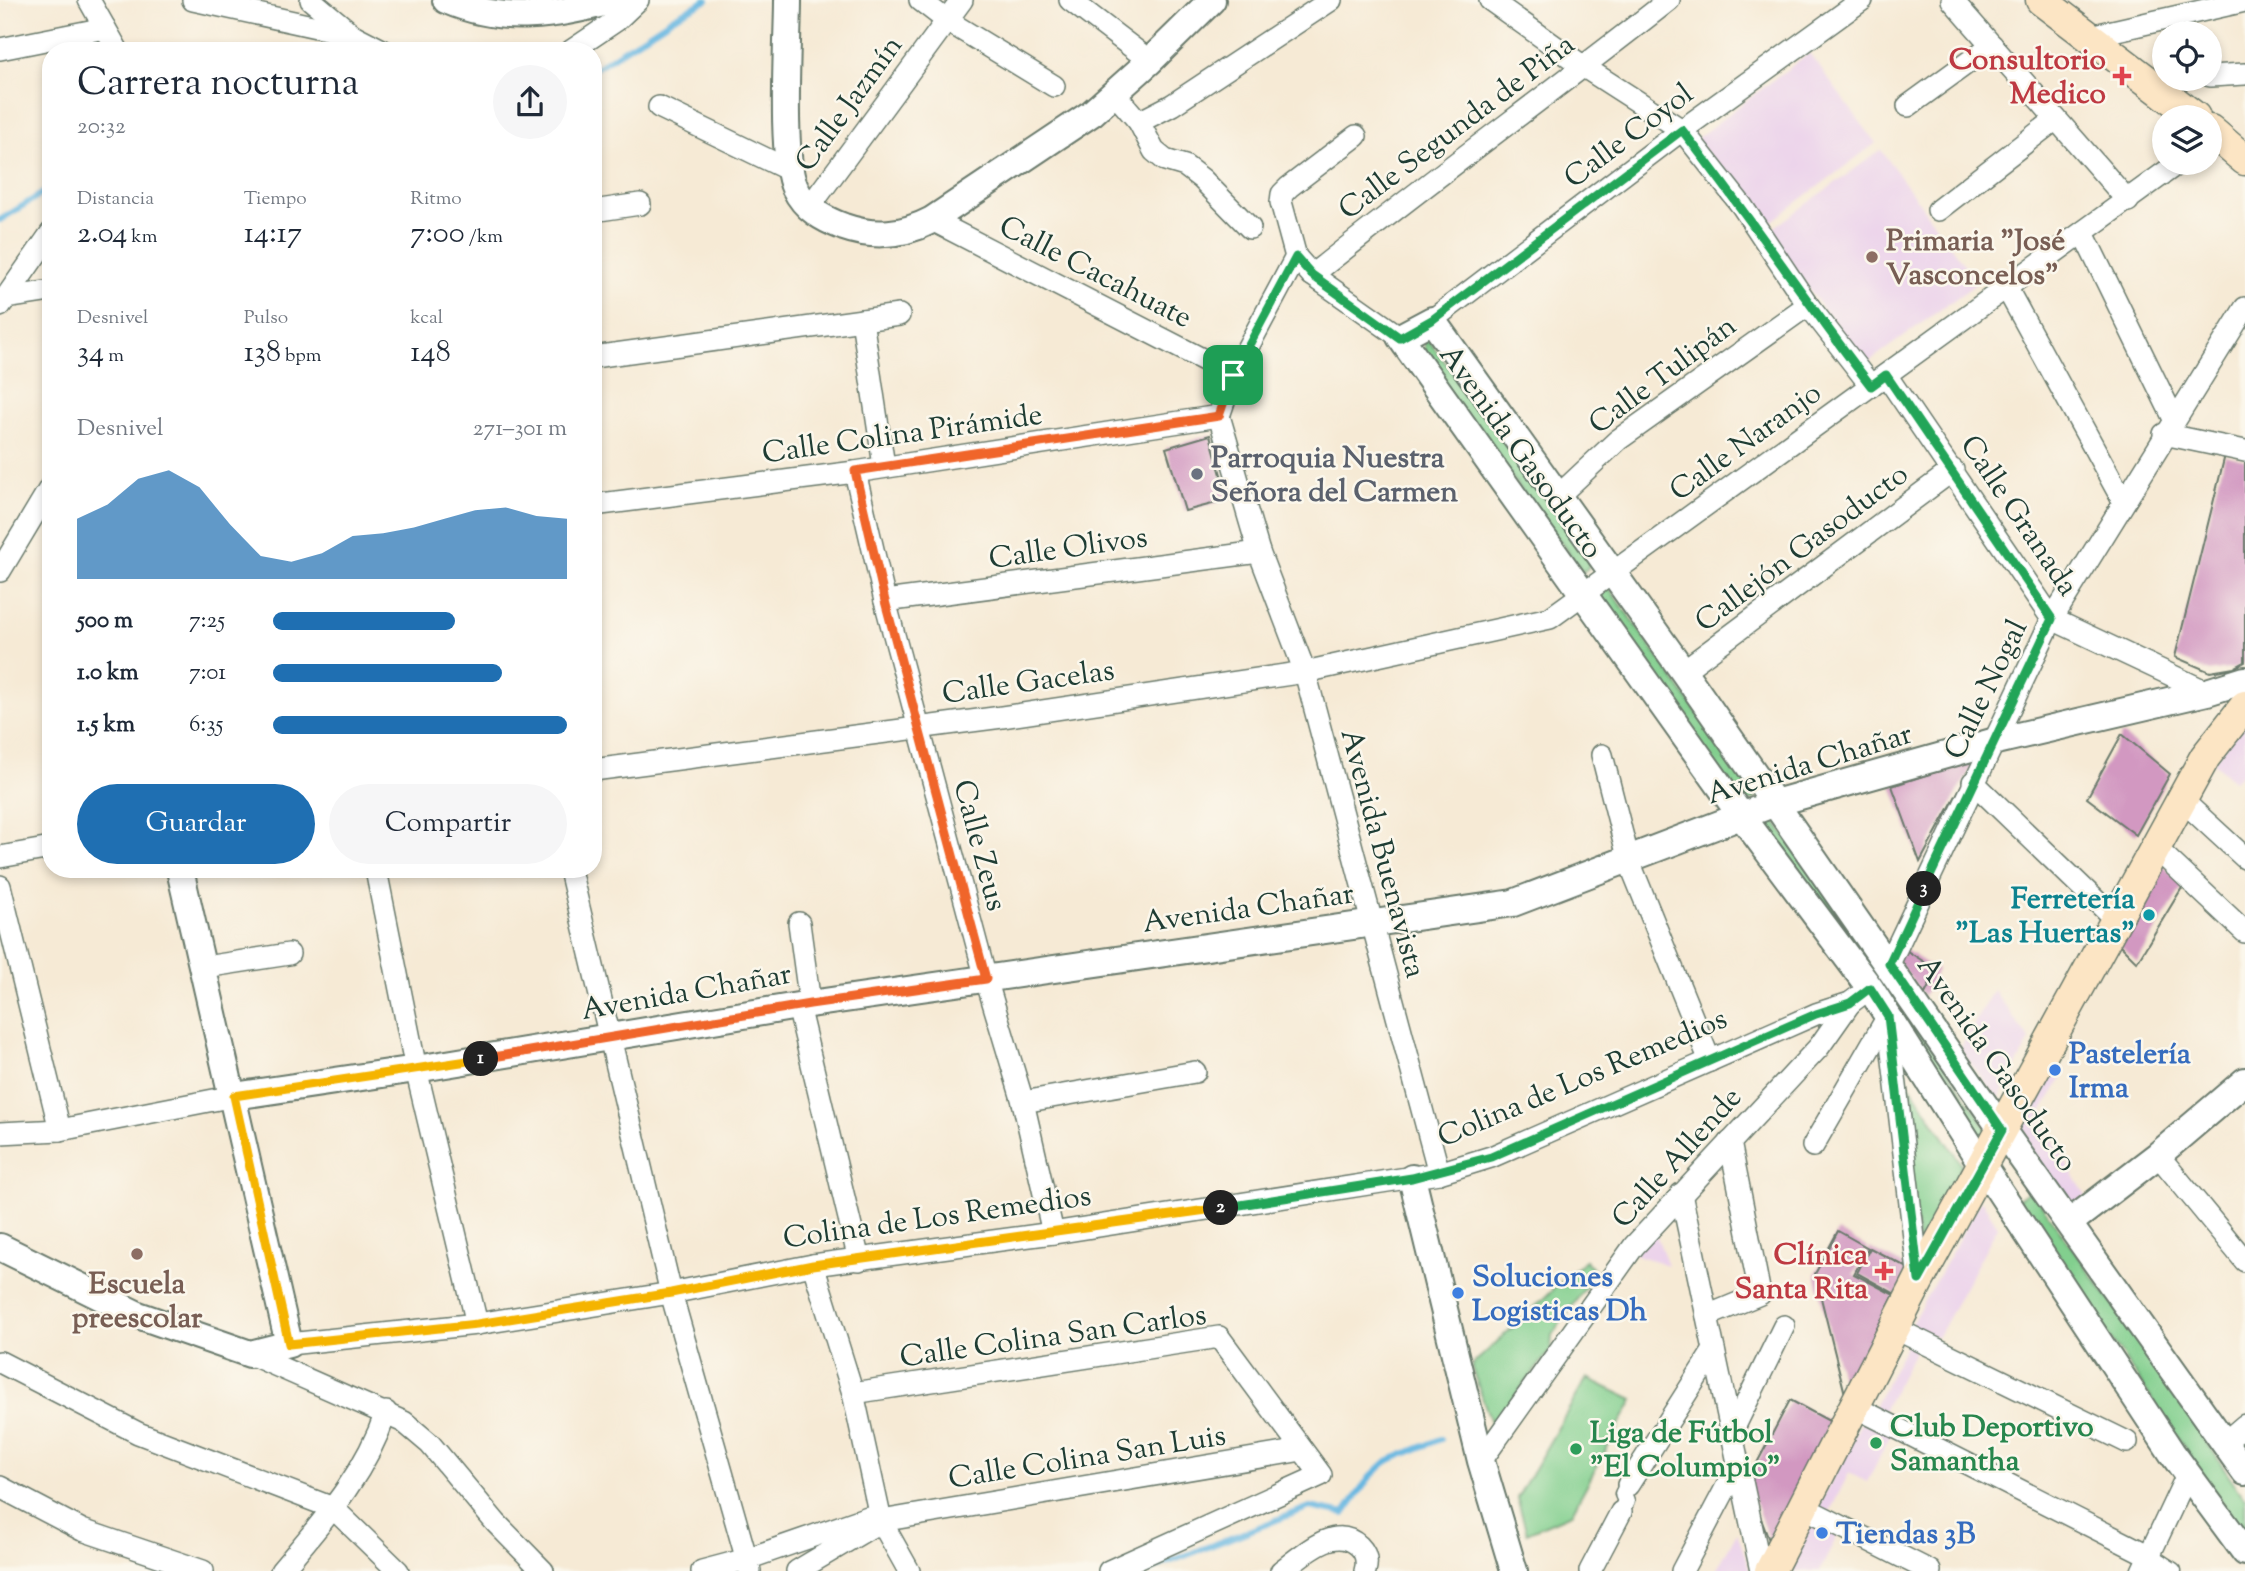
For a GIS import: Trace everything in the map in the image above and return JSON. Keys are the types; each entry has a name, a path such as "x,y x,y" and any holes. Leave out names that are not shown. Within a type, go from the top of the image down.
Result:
{"main road":[{"path":"2047,2 2086,37 2152,74"},
{"path":"2171,91 2184,105"},
{"path":"2222,140 2243,156"},
{"path":"1770,1571 1919,1280 2205,757 2245,706"}],"street":[{"path":"89,0 113,42"},
{"path":"194,0 353,36 365,42"},
{"path":"311,0 353,36"},
{"path":"446,0 529,17 615,0"},
{"path":"584,42 617,20 638,0"},
{"path":"788,0 789,170 794,187 808,209 834,223 872,233 912,230 932,220 1092,113 1212,0"},
{"path":"920,0 946,20 1054,86"},
{"name":"Calle Jazmín","path":"808,209 962,0"},
{"path":"1070,0 1150,61"},
{"path":"1139,122 1172,105 1331,0"},
{"name":"Calle Granada","path":"1490,0 1584,67 1682,130 1742,206 1808,305 1879,381 1954,470 2052,619 2207,692"},
{"name":"Calle Segunda de Piña","path":"1312,275 1436,175 1584,67 1669,0"},
{"name":"Calle Coyol","path":"1432,320 1682,130 1862,0"},
{"path":"1952,0 2128,201"},
{"path":"2086,37 2245,1"},
{"path":"0,49 105,28"},
{"path":"1908,106 1992,45"},
{"path":"2222,75 2245,74"},
{"path":"1114,93 1139,122 1154,151 1165,160 1185,166 1202,179 1250,228"},
{"path":"659,107 789,170"},
{"path":"1938,210 2056,119"},
{"path":"1356,136 1282,194 1281,202 1296,257 1312,275 1400,338"},
{"name":"Calle Naranjo","path":"1305,672 1550,618 1586,595 2162,175"},
{"path":"602,210 640,204"},
{"name":"Calle Cacahuate","path":"932,220 1233,375"},
{"path":"2083,233 2169,427 2245,451"},
{"path":"2,301 42,245"},
{"path":"1219,416 1233,375 1296,257"},
{"path":"2006,287 2123,501"},
{"path":"2,301 42,293"},
{"name":"Calle Tulipán","path":"1557,497 1618,440 1808,305"},
{"name":"Calle Nogal","path":"1889,964 2052,619 2169,427 2245,309"},
{"path":"602,356 899,315"},
{"path":"862,320 884,466"},
{"name":"Avenida Gasoducto","path":"2245,1472 2002,1130 1683,671 1432,320 1400,338 1740,814 1860,996 1888,1016 1983,1166 2187,1475 2245,1552"},
{"name":"Calle Colina Pirámide","path":"602,504 855,471 1219,416"},
{"name":"Avenida Buenavista","path":"1219,416 1259,552 1305,672 1439,1173"},
{"name":"Callejón Gasoducto","path":"1683,671 1954,470"},
{"name":"Calle Zeus","path":"855,471 885,601 986,979 1023,1102 1053,1233"},
{"path":"0,571 42,501"},
{"name":"Calle Olivos","path":"885,601 1259,552"},
{"name":"Calle Gacelas","path":"602,769 1305,672"},
{"name":"Avenida Chañar","path":"234,1096 804,1005 1513,903 1629,861 1740,814 1775,803 1992,742 2207,692 2245,680"},
{"path":"1602,755 1629,861 1710,1061"},
{"path":"1973,782 2117,921"},
{"path":"2182,800 2245,858"},
{"path":"2157,849 2245,932"},
{"path":"0,857 42,850"},
{"path":"182,878 205,967 289,1344"},
{"path":"378,878 416,1069 477,1324"},
{"path":"571,878 671,1293 749,1565"},
{"path":"0,886 60,1130"},
{"path":"799,923 804,1005 859,1260"},
{"path":"205,967 289,954"},
{"name":"Colina de Los Remedios","path":"250,1354 289,1344 477,1324 671,1293 813,1265 1053,1233 1439,1173 1491,1157 1860,996"},
{"name":"Calle Allende","path":"1481,1461 1633,1246 1819,1047 1860,996"},
{"path":"1813,1146 1888,1016"},
{"path":"1888,1016 1919,1280"},
{"path":"1023,1102 1195,1072"},
{"path":"2070,1223 2158,1155 2245,1081"},
{"path":"0,1133 60,1130 234,1096"},
{"path":"1707,1316 1760,1294 1730,1142"},
{"path":"2158,1155 2245,1261"},
{"path":"1412,1178 1481,1461 1514,1571"},
{"path":"1681,1194 1761,1571"},
{"path":"0,1247 138,1315 250,1354 404,1422 430,1444 496,1523 543,1571"},
{"path":"813,1265 853,1393 881,1521 909,1571"},
{"path":"1732,1432 1784,1326"},
{"path":"1894,1328 2127,1442"},
{"name":"Calle Colina San Carlos","path":"853,1393 1219,1337 1321,1475 1109,1571"},
{"path":"1590,1571 1626,1501 1623,1494 1628,1485 1714,1350"},
{"path":"0,1362 138,1433 333,1508 398,1571"},
{"path":"1855,1407 2146,1564 2173,1571"},
{"path":"281,1571 333,1508 374,1446 386,1412"},
{"path":"2224,1443 2245,1425"},
{"name":"Calle Colina San Luis","path":"702,1571 749,1565 868,1517 881,1521 1302,1450"},
{"path":"1682,1571 1738,1465"},
{"path":"2146,1564 2187,1475"},
{"path":"0,1488 82,1530 203,1571"},
{"path":"1803,1507 1930,1571"},
{"path":"797,1571 881,1521"},
{"path":"1281,1571 1316,1545 1343,1537 1357,1544 1365,1554 1365,1571"}],"shaded area":[{"path":"1809,53 1876,143 1763,228 1696,139"},
{"name":"Primaria \"José Vasconcelos\"","path":"1881,150 1977,283 1864,365 1768,232"},
{"path":"2245,721 2245,771 2234,781 2213,762"},
{"path":"1993,990 2030,1040 1998,1099 1960,1049"},
{"path":"2056,1060 2066,1072 2039,1116 2086,1196 2062,1210 2016,1133"},
{"path":"1981,1200 1998,1226 1937,1338 1910,1326"},
{"path":"1653,1227 1668,1265 1634,1254"},
{"path":"1907,1343 1916,1348 1882,1413 1873,1409"},
{"path":"1864,1417 1892,1432 1867,1482 1849,1473 1829,1513 1818,1508"},
{"path":"1813,1518 1839,1532 1820,1571 1787,1571"},
{"path":"1737,1532 1750,1571 1716,1571"}],"green space":[{"path":"1424,334 1590,557 1588,568 1583,572 1426,363"},
{"path":"1607,585 1742,776 1755,799 1741,803 1596,601 1597,588"},
{"path":"1772,817 1992,1135 1981,1146 1757,821"},
{"path":"1897,1066 1962,1165 1919,1251"},
{"path":"2031,1190 2126,1323 2245,1499 2245,1537 2017,1200"},
{"path":"1585,1260 1596,1272 1552,1335 1551,1350 1492,1425 1471,1366"},
{"name":"Liga de Fútbol \"El Columpio\"","path":"1587,1378 1633,1400 1571,1514 1527,1533 1517,1498"}],"building":[{"name":"Parroquia Nuestra Señora del Carmen","path":"1210,435 1228,500 1185,511 1166,448"},
{"path":"2225,455 2245,460 2245,662 2234,668 2210,672 2175,657"},
{"path":"2122,734 2170,774 2136,835 2087,798"},
{"path":"1972,760 1972,766 1920,862 1892,786"},
{"name":"Ferretería \"Las Huertas\"","path":"2161,862 2183,886 2137,962 2118,943"},
{"path":"1904,949 1937,970 1924,996 1896,958"},
{"path":"1838,1231 1868,1248 1854,1274 1894,1295 1845,1394 1815,1274"},
{"name":"Clínica Santa Rita","path":"1870,1248 1910,1269 1897,1295 1857,1273"},
{"path":"1790,1400 1831,1422 1769,1540 1747,1482"}],"waterway":[{"path":"602,64 674,17 707,0"},
{"path":"0,220 42,194"},
{"path":"1146,1571 1310,1507 1344,1514 1370,1477 1387,1461 1441,1439"}],"place":[{"name":"Consultorio Medico","path":"2122,76"},
{"name":"Primaria \"José Vasconcelos\"","path":"1872,257"},
{"name":"Parroquia Nuestra Señora del Carmen","path":"1197,474"},
{"name":"Ferretería \"Las Huertas\"","path":"2149,915"},
{"name":"Pastelería Irma","path":"2055,1070"},
{"name":"Escuela preescolar","path":"137,1254"},
{"name":"Clínica Santa Rita","path":"1884,1271"},
{"name":"Soluciones Logisticas Dh","path":"1458,1293"},
{"name":"Club Deportivo Samantha","path":"1876,1443"},
{"name":"Liga de Fútbol \"El Columpio\"","path":"1576,1449"},
{"name":"Tiendas 3B","path":"1822,1533"}],"route":[{"path":"1682,130 1742,206 1808,305 1871,386 1886,375 1954,470 2052,619 1889,964 2002,1130 1919,1280 1888,1016 1870,988 1850,1003 1816,1014 1491,1157 1439,1173 1053,1233 813,1265 671,1293 477,1324 289,1344 234,1096 810,1004 986,979 885,601 855,471 1219,416 1233,375 1277,287 1296,257 1312,275 1400,338 1432,320 1682,130"}]}
